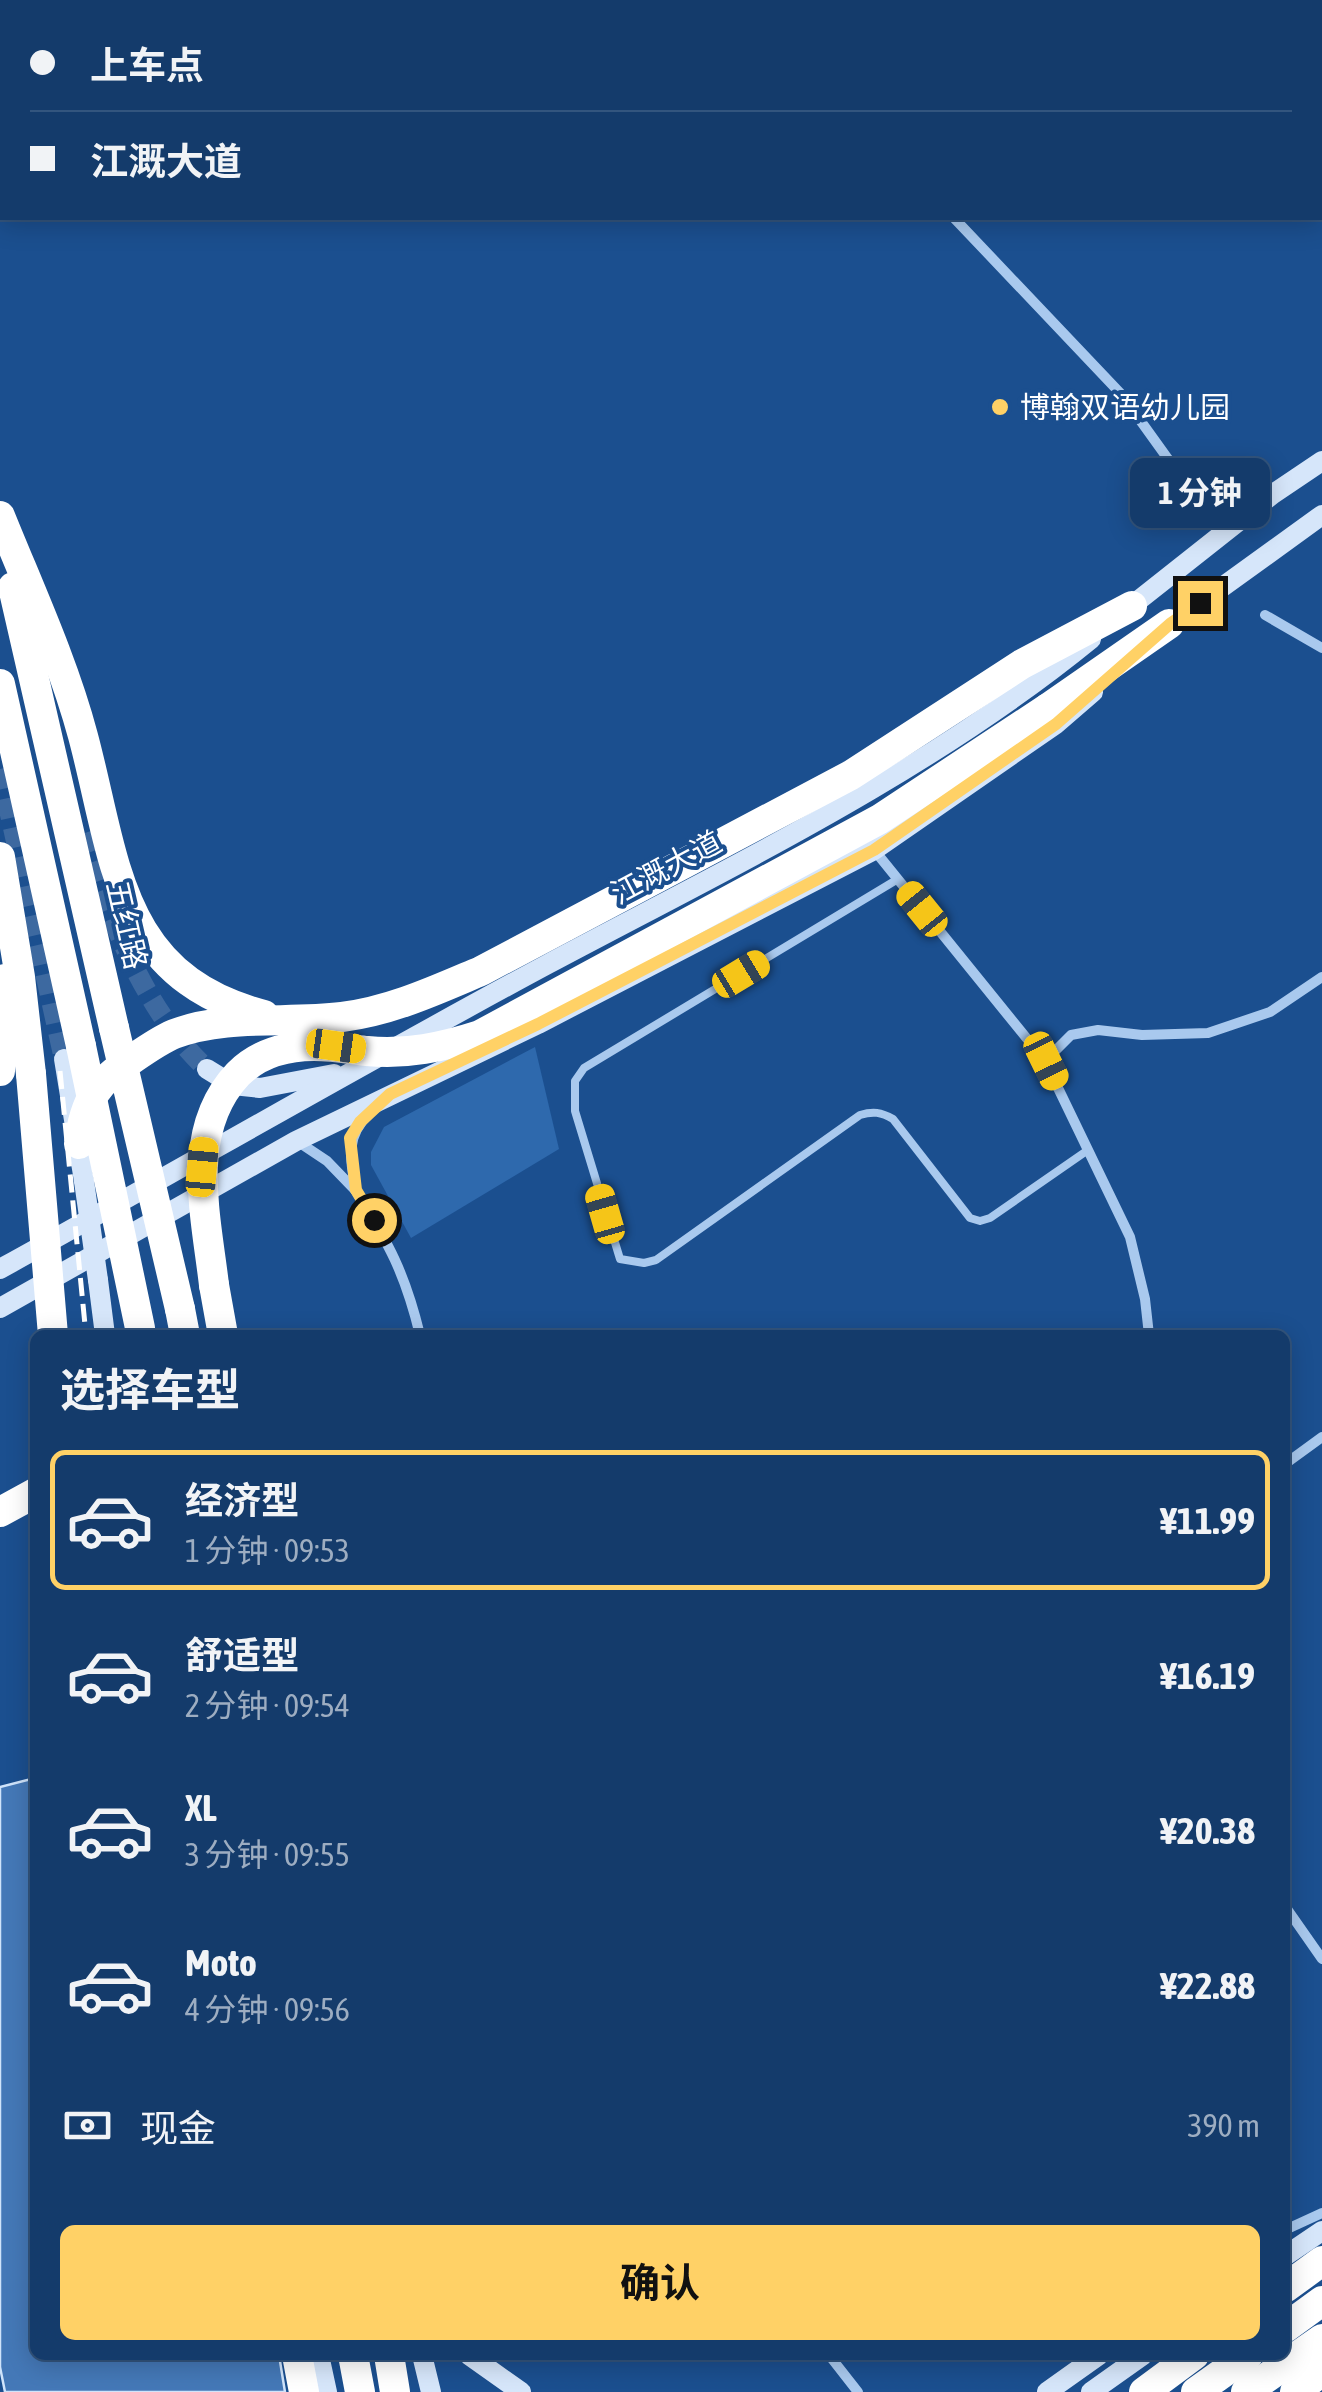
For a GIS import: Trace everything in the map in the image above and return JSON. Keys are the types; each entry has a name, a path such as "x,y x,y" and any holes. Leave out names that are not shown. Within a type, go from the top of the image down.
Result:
{"highway":[{"path":"0,516 57,658 83,736 118,884 147,938 170,965 220,1001 268,1016 307,1020"},
{"name":"五红路","path":"0,530 182,1322"},
{"path":"78,1144 82,1116 97,1087 121,1066 170,1036 217,1024 341,1018 390,1007 481,971 851,775 1022,664 1132,606"},
{"path":"222,1330 202,1167 205,1138 212,1112 225,1089 260,1057 279,1049 310,1046 370,1051 434,1049 480,1034 880,820 1170,624"},
{"path":"0,684 72,1053 141,1330"},
{"path":"0,857 31,1074 53,1330"},
{"path":"0,886 5,968 0,1071"},
{"path":"0,1512 30,1497"},
{"path":"1290,2284 1322,2262"},
{"path":"1290,2324 1322,2301"},
{"path":"1246,2392 1307,2374 1322,2339"},
{"path":"299,2360 304,2392"},
{"path":"354,2360 360,2392"},
{"path":"390,2360 395,2392"},
{"path":"1144,2392 1187,2360"},
{"path":"1196,2392 1241,2360"}],"main road":[{"path":"1273,494 1322,444"},
{"name":"江溉大道","path":"0,1269 350,1071 868,793 1036,684 1273,494 1322,461"},
{"path":"0,1308 296,1140 538,1024 874,850 1056,724 1170,624 1321,516"},
{"path":"72,1053 78,1144 104,1330"},
{"path":"206,1068 233,1085 260,1088 350,1071"},
{"path":"1290,2253 1322,2231"},
{"path":"321,2360 327,2392"},
{"path":"423,2360 431,2392"},
{"path":"476,2360 521,2392"},
{"path":"1047,2392 1093,2360"},
{"path":"1091,2392 1137,2360"}],"street":[{"path":"956,220 1122,395 1222,534"},
{"path":"1265,614 1322,648"},
{"path":"874,850 1046,1061 1130,1237 1146,1299 1149,1330"},
{"path":"1046,1061 1071,1036 1098,1030 1208,1033 1270,1012 1322,978"},
{"path":"356,1190 350,1138 360,1122 390,1094"},
{"path":"296,1140 327,1161 356,1190 392,1248 419,1330"},
{"path":"1290,1460 1322,1437"},
{"path":"1290,1913 1322,1959"},
{"path":"1290,2228 1322,2213"},
{"path":"833,2360 856,2392"}],"lane":[{"path":"898,879 584,1068 575,1081 576,1110 620,1259 644,1263 656,1260 860,1115 870,1112 893,1119 970,1218 980,1221 1088,1150"}],"shaded area":[{"path":"535,1047 559,1149 411,1238 371,1165 371,1152 384,1127"}],"building":[{"path":"30,1779 30,2360 280,2360 285,2392 5,2392 0,2367 0,1787"}],"tunnel":[{"path":"0,769 64,1059"},
{"path":"82,834 117,929 146,990 184,1045 207,1069"}],"railway":[{"path":"60,1071 86,1330"}],"place":[{"name":"博翰双语幼儿园","path":"1000,407"}],"route":[{"path":"374,1220 356,1190 350,1138 360,1122 390,1094 538,1024 874,850 1056,724 1170,624 1200,603"}]}
